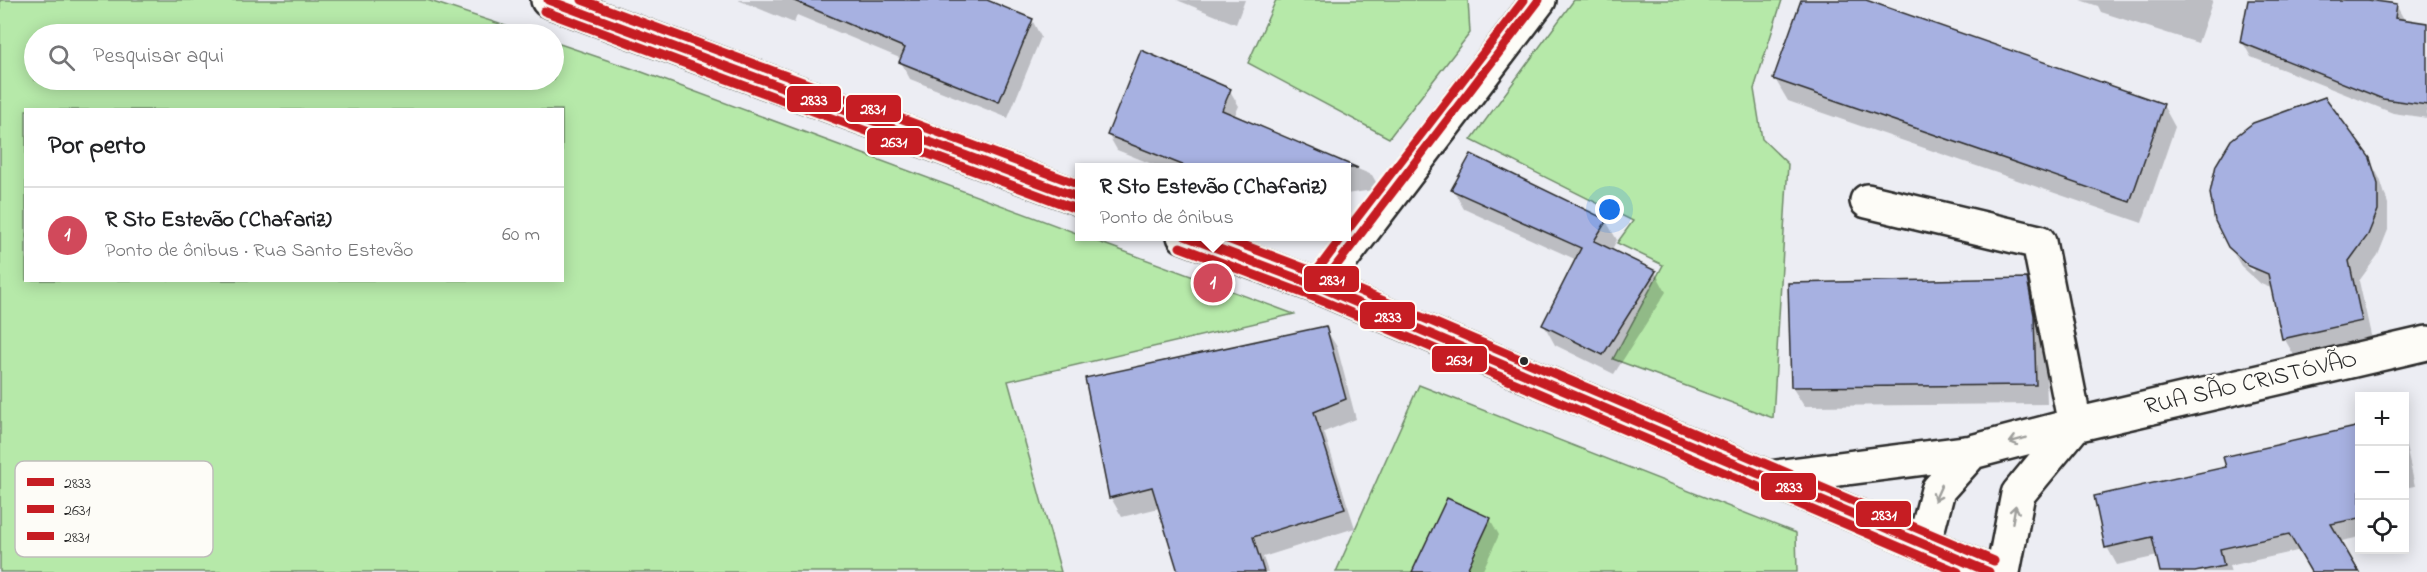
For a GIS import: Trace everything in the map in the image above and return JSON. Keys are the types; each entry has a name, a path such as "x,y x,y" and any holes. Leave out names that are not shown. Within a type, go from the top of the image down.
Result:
{"street":[{"path":"548,0 1075,196"},
{"path":"1320,287 1538,0"},
{"path":"1867,201 2039,242 2075,425 2018,494 2003,572"},
{"path":"1195,241 1320,287 1989,572"},
{"name":"RUA SÃO CRISTÓVÃO","path":"1769,478 1972,452 2075,425 2427,343"},
{"path":"1924,544 1938,490 1972,452"}],"green space":[{"path":"0,0 427,0 500,24 24,24 24,90 564,90 564,45 642,72 1075,233 1075,241 1096,241 1294,314 1008,381 1061,572 0,572"},
{"path":"1276,0 1468,0 1470,33 1389,138 1248,63"},
{"path":"1574,0 1782,0 1754,89 1762,139 1788,164 1773,418 1613,359 1663,265 1617,243 1633,221 1471,140"},
{"path":"1419,385 1796,533 1797,572 1336,572"}],"building":[{"path":"792,0 987,0 1033,19 999,102 899,62 905,48"},
{"path":"1801,0 1866,0 2164,104 2130,202 1773,79"},
{"path":"2248,0 2368,0 2397,4 2395,18 2427,23 2427,105 2383,99 2240,42"},
{"path":"1141,50 1231,89 1222,110 1346,163 1177,163 1107,135"},
{"path":"2325,97 2370,158 2378,184 2378,210 2368,235 2349,261 2362,321 2282,339 2268,274 2249,266 2228,247 2215,221 2210,193 2216,165 2231,140 2253,123"},
{"path":"1471,154 1607,220 1594,241 1656,271 1603,355 1542,325 1581,248 1451,190"},
{"path":"2027,278 2034,315 2036,385 1791,387 1788,283"},
{"path":"1326,326 1346,399 1314,412 1345,509 1253,537 1264,572 1178,572 1152,487 1109,498 1085,378"},
{"path":"2355,427 2355,519 2331,524 2359,572 2311,572 2289,534 2220,549 2224,566 2195,572 2160,572 2152,537 2105,548 2094,496 2226,467 2223,457"},
{"path":"1447,498 1491,518 1466,572 1412,572"}],"transit line":[{"name":"2833","path":"548,0 1075,196"},
{"name":"2831","path":"582,0 1075,183"},
{"name":"2831","path":"1351,225 1524,0"},
{"name":"2833","path":"1320,287 1539,0"},
{"name":"2631","path":"544,11 1075,209"},
{"name":"2833","path":"1198,241 1320,287 1989,572"},
{"name":"2831","path":"1233,241 1325,276 1994,561"},
{"name":"2831","path":"1310,280 1339,241"},
{"name":"2631","path":"1180,247 1316,298 1958,572"}],"place":[{"name":"R Sto Estevão (Chafariz)","path":"1213,283"}]}
